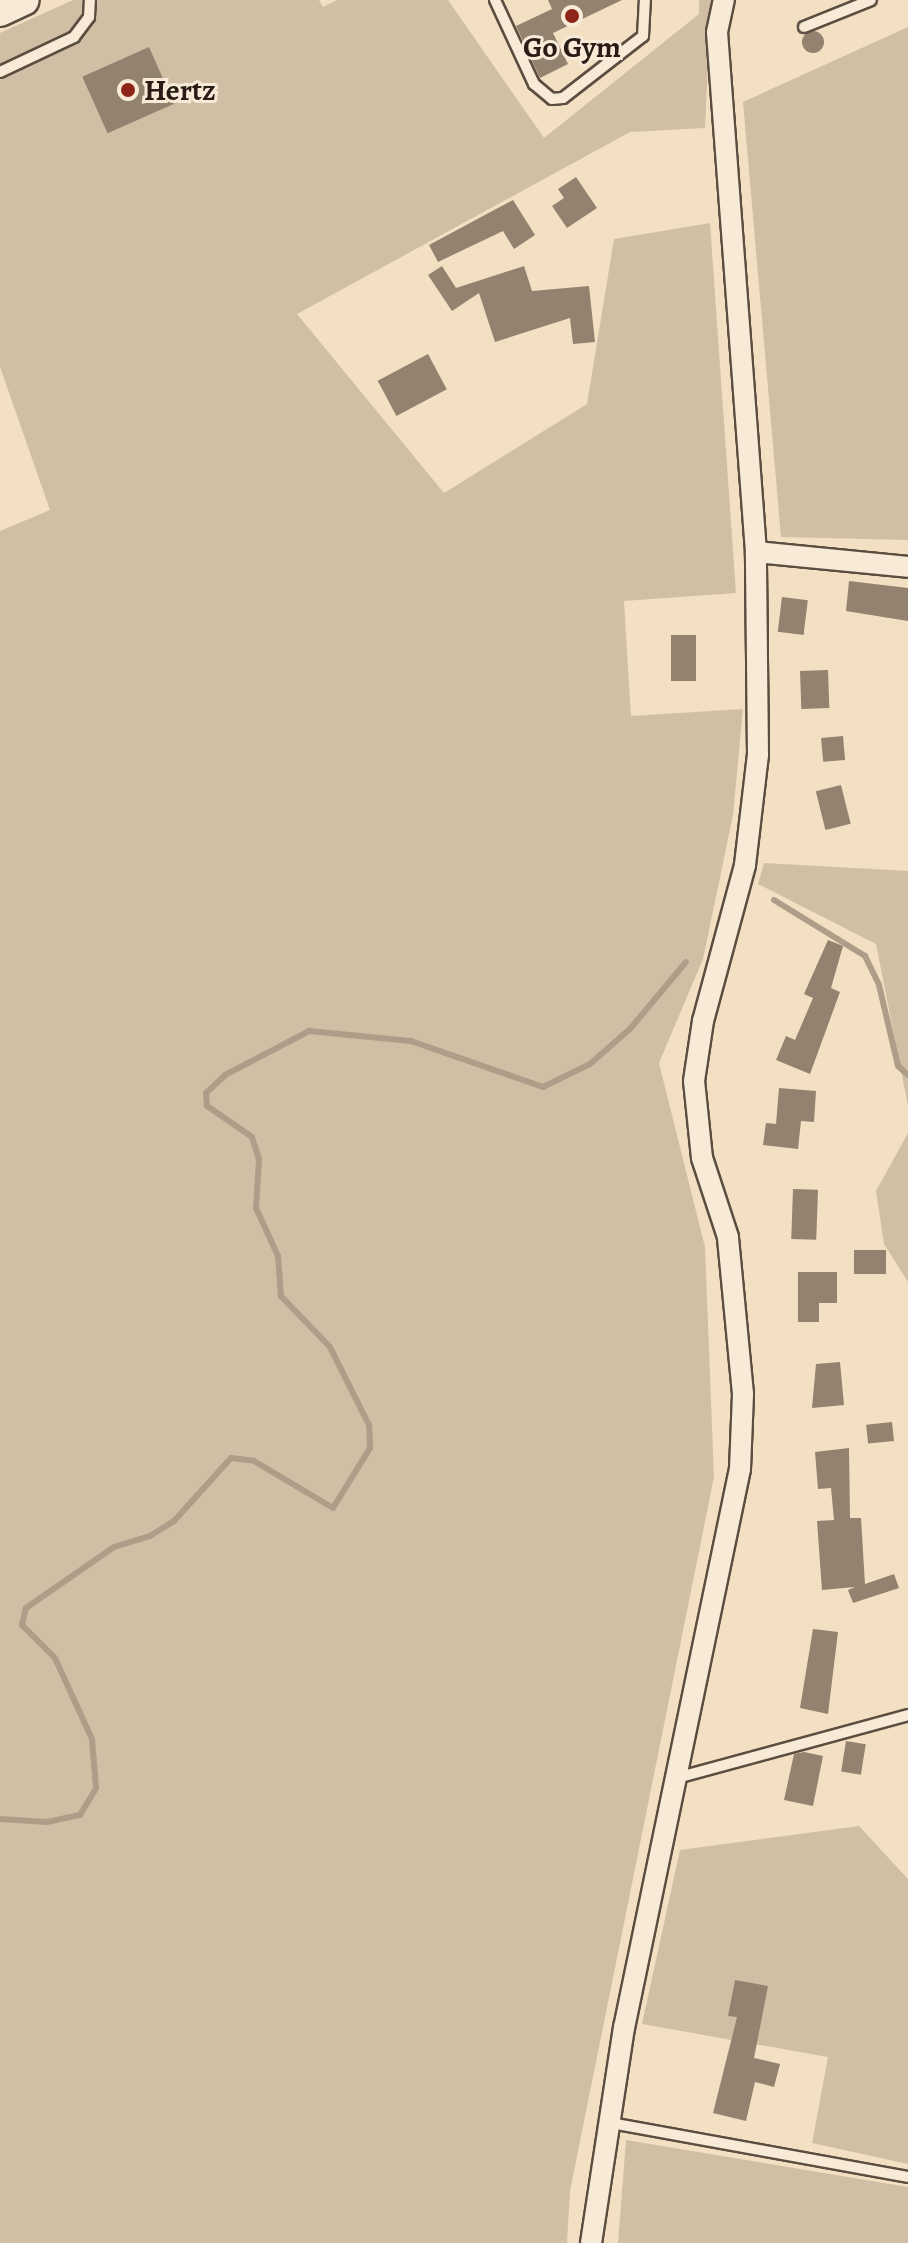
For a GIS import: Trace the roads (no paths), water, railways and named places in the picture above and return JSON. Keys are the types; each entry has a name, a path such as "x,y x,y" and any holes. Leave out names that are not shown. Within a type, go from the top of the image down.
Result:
{"main road":[{"path":"0,11 24,0"}],"street":[{"path":"591,2243 624,2028 680,1777 740,1469 743,1394 728,1237 702,1158 694,1081 703,1021 745,865 758,755 756,552 717,32 724,0"},
{"path":"756,552 908,567"}],"lane":[{"path":"0,72 74,37 89,17 90,0"},
{"path":"495,0 534,84 552,99 563,98 643,36 645,0"},
{"path":"804,27 871,0"},
{"path":"680,1777 908,1715"},
{"path":"611,2123 908,2177"}],"waterway":[{"path":"774,900 865,956 879,985 898,1066 908,1075"},
{"path":"0,1819 47,1822 80,1815 96,1788 92,1739 55,1658 22,1625 26,1608 114,1547 150,1536 174,1521 231,1458 254,1461 333,1508 370,1448 369,1425 330,1347 281,1296 278,1256 256,1208 259,1159 252,1137 207,1106 206,1093 225,1075 309,1031 411,1041 543,1087 590,1064 630,1029 686,962"}],"place":[{"name":"Go Gym","path":"572,16"},
{"name":"Hertz","path":"128,90"}]}
